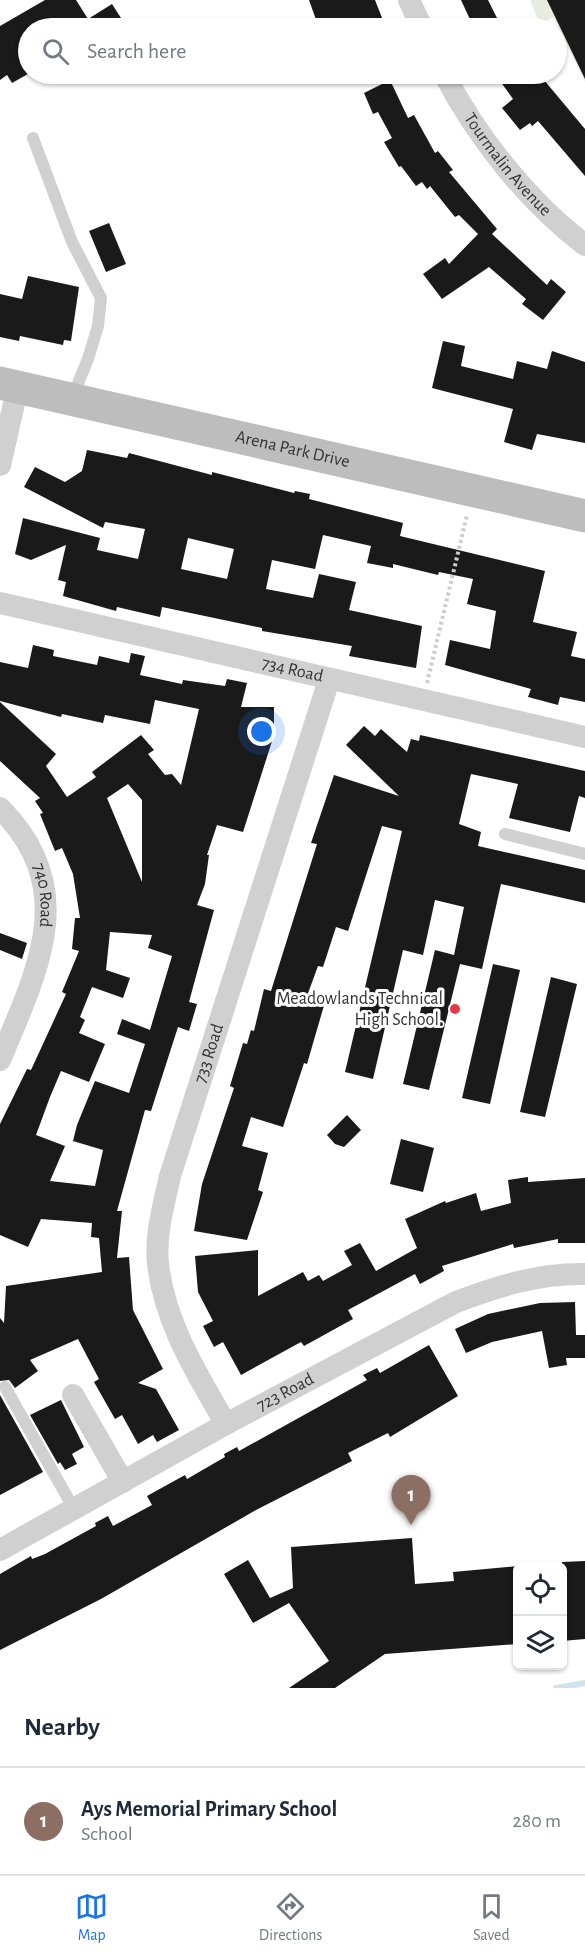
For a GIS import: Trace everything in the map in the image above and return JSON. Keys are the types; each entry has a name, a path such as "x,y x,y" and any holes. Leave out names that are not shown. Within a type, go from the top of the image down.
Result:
{"street":[{"path":"409,0 417,18"},
{"name":"Tourmalin Avenue","path":"450,84 461,103 507,165 559,224 585,245"},
{"path":"0,465 9,384"},
{"name":"Arena Park Drive","path":"9,384 585,516"},
{"name":"734 Road","path":"0,603 328,680 585,737"},
{"name":"733 Road","path":"226,1424 181,1345 158,1263 159,1226 170,1176 328,680"},
{"name":"740 Road","path":"0,808 26,841 36,862 45,893 47,920 40,957 0,1060"},
{"name":"723 Road","path":"0,1550 226,1424 456,1302 495,1287 534,1278 585,1274"},
{"path":"73,1395 123,1482"}],"lane":[{"path":"33,138 72,242 101,298 102,311 95,337 71,399"},
{"path":"505,834 585,854"},
{"path":"5,1387 74,1509"}],"path":[{"path":"423,701 473,490"}],"shaded area":[{"path":"530,0 585,0 585,82 567,45 567,18 538,18"}],"building":[{"path":"45,0 76,0 87,18 18,18 18,80 12,83 7,75 0,80 0,26"},
{"path":"309,0 375,0 382,18 315,18"},
{"path":"461,0 488,0 497,18 469,18"},
{"path":"547,0 585,0 585,79 567,42 567,18 556,18"},
{"path":"112,4 121,18 90,18"},
{"path":"382,84 392,84 408,118 414,115 435,153 438,151 453,170 449,172 497,229 492,234 547,285 551,279 566,292 543,320 522,304 526,299 489,267 442,299 423,274 445,258 449,264 478,234 459,215 455,217 430,186 427,189 422,182 416,186 401,166 399,167 384,142 392,138 378,112 373,114 364,93"},
{"path":"502,84 547,84 585,129 585,176 538,121 520,130 502,108 513,99"},
{"path":"109,223 126,264 106,272 89,231"},
{"path":"28,276 79,287 71,341 64,340 63,345 20,336 19,341 0,337 0,294 22,299"},
{"path":"443,341 465,346 461,366 513,379 517,361 547,369 552,351 585,362 585,443 537,434 532,450 504,442 513,409 432,388"},
{"path":"87,450 127,458 129,453 212,475 212,472 294,493 295,491 310,494 309,499 403,523 400,536 545,571 533,622 577,632 571,656 585,659 585,702 560,697 558,705 528,697 531,689 445,665 450,640 490,649 496,611 467,604 473,579 439,572 438,575 393,564 393,568 367,563 371,546 323,535 315,569 272,560 266,589 313,598 319,574 356,582 349,610 422,626 416,668 349,656 352,646 262,631 262,628 162,607 160,617 117,607 116,611 63,596 66,582 58,580 66,545 31,560 15,554 23,518 100,538 97,550 138,559 145,529 105,522 103,528 24,487 35,467 65,482 82,471","holes":["188,538 234,549 227,579 181,569"]},
{"path":"33,645 54,650 53,656 97,665 99,656 129,663 131,653 145,656 140,675 182,684 183,680 225,686 227,679 247,683 241,707 274,707 274,735 243,832 217,825 207,855 209,855 205,884 197,905 214,910 189,1002 197,1004 189,1031 178,1027 151,1111 145,1110 117,1211 122,1211 117,1258 129,1257 133,1310 163,1369 138,1383 156,1389 179,1430 157,1442 153,1435 138,1444 122,1415 115,1419 94,1382 99,1379 78,1339 30,1360 38,1371 15,1388 9,1380 0,1381 0,1318 4,1323 6,1286 102,1272 99,1238 91,1237 92,1223 41,1219 28,1247 0,1235 0,1124 27,1069 31,1070 66,994 62,992 79,951 72,949 75,918 80,918 73,874 62,848 55,851 40,814 43,813 35,801 40,798 0,761 0,702 56,754 46,766 67,797 96,777 92,772 141,735 154,750 148,754 165,775 172,774 181,785 199,709 155,700 150,724 105,715 103,723 62,714 61,717 0,701 0,662 28,668","holes":["128,784 142,800 142,882 107,798","110,932 152,935 148,948 172,956 150,1030 122,1019 117,1034 145,1044 129,1093 95,1081 77,1125 73,1141 103,1150 95,1186 50,1181 65,1146 36,1135 50,1097 61,1071 89,1082 105,1044 79,1033 85,1020 80,1017 92,987 123,998 130,978 106,970"]},
{"path":"364,726 375,736 381,729 407,752 411,739 419,741 420,735 585,771 585,798 579,796 570,832 509,818 518,784 471,774 459,824 481,832 478,846 585,870 585,903 501,884 482,969 460,964 429,1090 403,1084 435,950 454,955 464,907 435,900 423,955 403,950 373,1079 345,1072 402,831 382,826 348,931 336,927 323,967 318,966 307,996 325,1002 307,1064 304,1063 283,1127 251,1117 242,1146 268,1153 258,1190 263,1192 247,1240 194,1231 202,1184 234,1088 230,1086 243,1043 247,1044 251,1030 254,1031 264,989 271,991 317,844 311,843 334,775 399,796 346,745"},
{"path":"0,933 27,943 22,959 0,950"},
{"path":"493,964 520,970 490,1104 462,1098"},
{"path":"551,977 577,984 545,1117 520,1112"},
{"path":"347,1115 361,1130 344,1147 335,1144 327,1135"},
{"path":"401,1139 434,1148 423,1192 390,1184"},
{"path":"528,1177 528,1182 585,1178 585,1243 558,1243 558,1239 514,1248 513,1244 442,1266 444,1271 420,1284 415,1274 348,1310 353,1319 304,1346 301,1342 241,1375 223,1342 214,1347 203,1326 213,1321 198,1292 195,1256 258,1250 258,1296 303,1272 308,1281 319,1275 323,1281 352,1265 344,1251 360,1243 376,1271 417,1248 405,1219 445,1201 446,1203 476,1193 481,1211 511,1203 508,1180"},
{"path":"575,1302 576,1335 585,1335 585,1358 566,1358 567,1365 549,1368 542,1331 492,1342 466,1353 455,1329 488,1314 540,1303"},
{"path":"429,1345 458,1396 390,1437 388,1433 348,1453 352,1461 256,1510 101,1599 0,1650 0,1574 31,1556 32,1559 45,1554 96,1526 95,1523 108,1516 113,1526 152,1505 147,1496 185,1475 187,1479 225,1457 224,1454 237,1447 239,1451 367,1380 363,1375 377,1368 380,1373"},
{"path":"0,1395 43,1472 0,1495"},
{"path":"61,1400 84,1447 72,1454 77,1464 65,1470 60,1462 58,1464 30,1415"},
{"path":"412,1538 415,1584 454,1581 453,1572 513,1566 513,1644 385,1654 335,1688 289,1688 329,1661 289,1603 253,1623 224,1574 248,1560 270,1598 293,1588 291,1547"},
{"path":"585,1561 585,1639 567,1641 567,1562 562,1562"}],"waterway":[{"path":"556,1688 585,1683"}],"place":[{"name":"Meadowlands Technical High School.","path":"455,1009"},
{"name":"Ays Memorial Primary School","path":"411,1525"}]}
